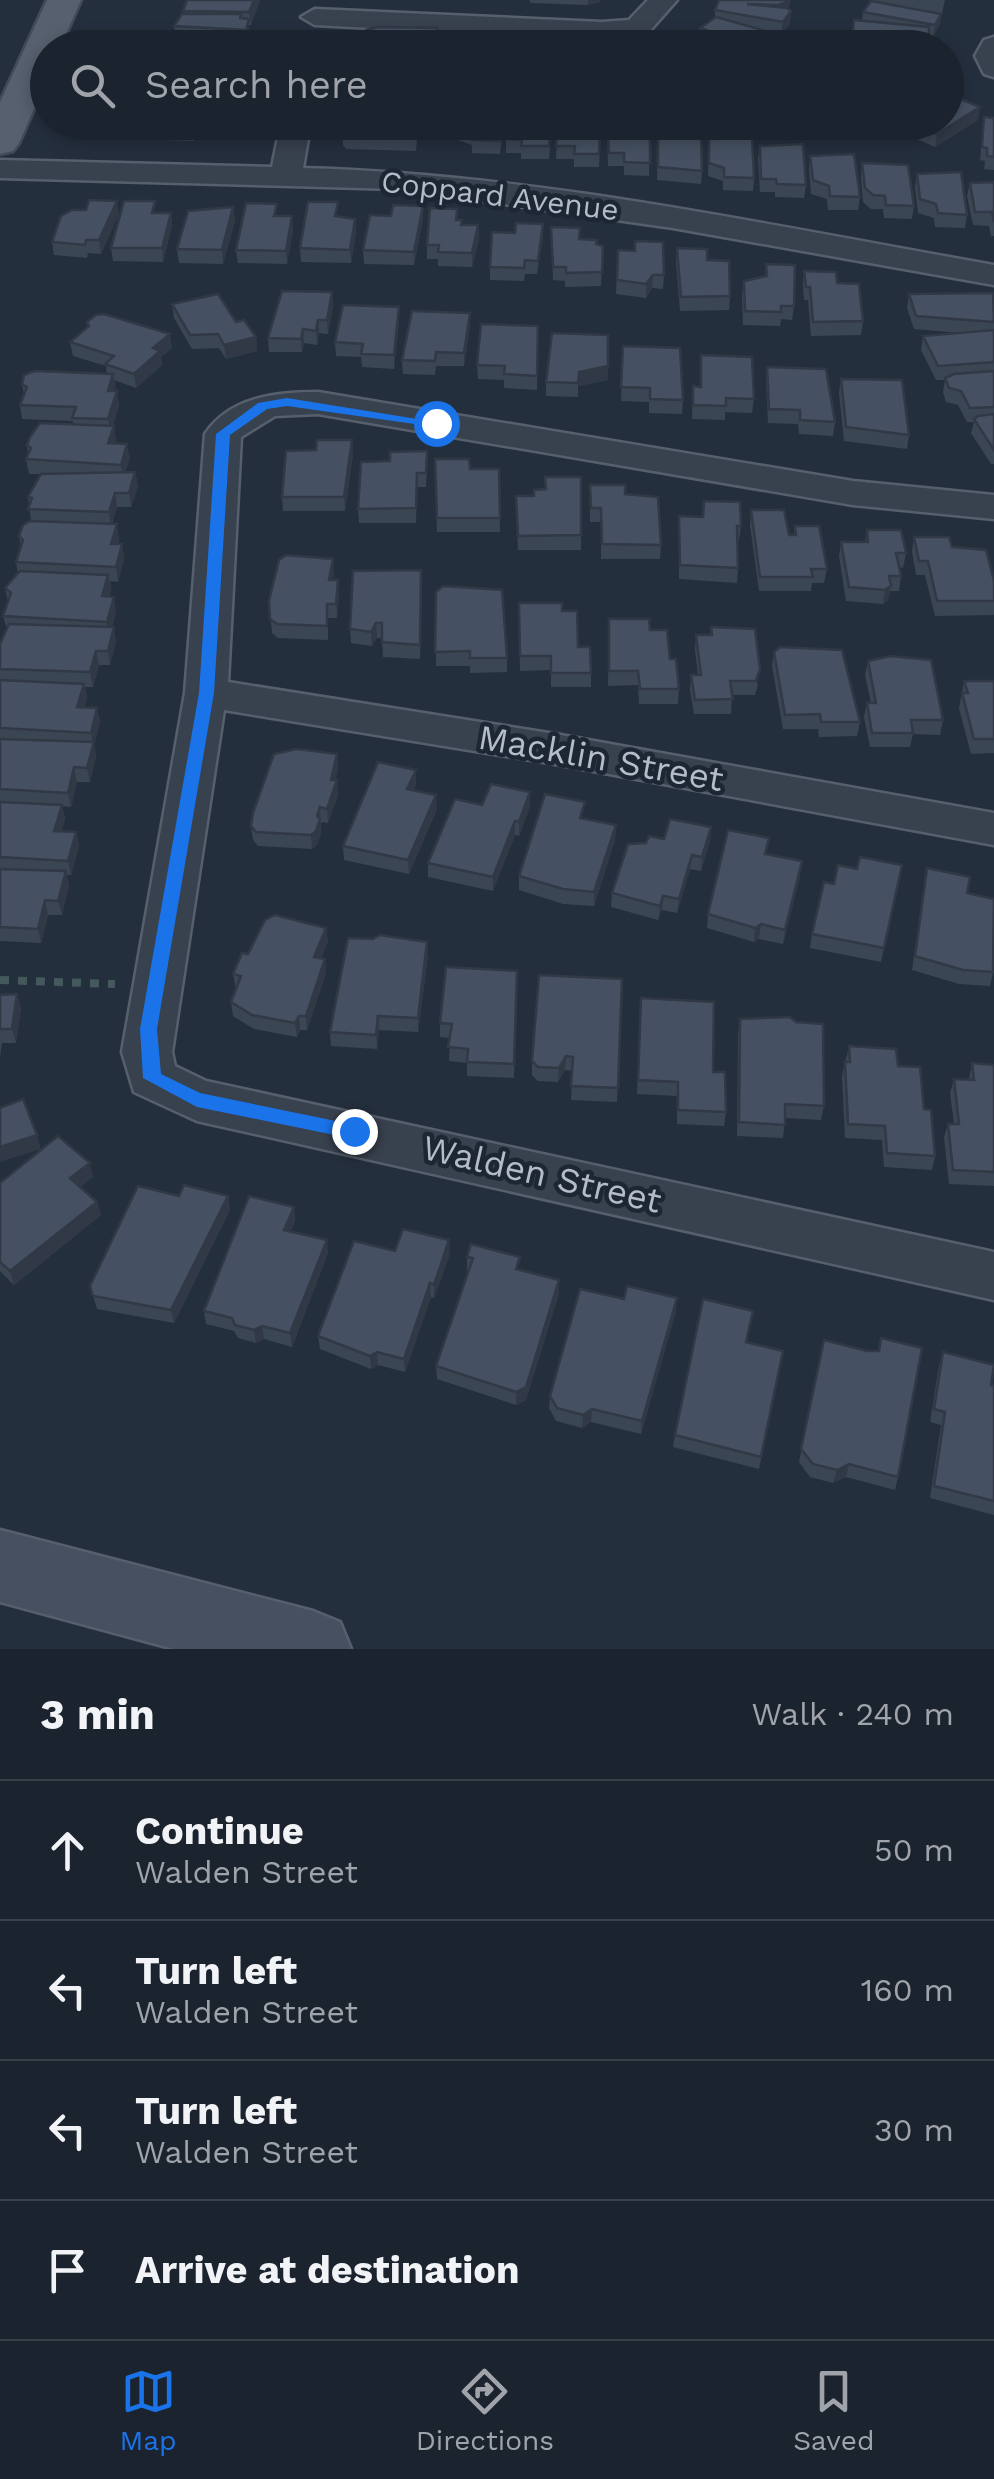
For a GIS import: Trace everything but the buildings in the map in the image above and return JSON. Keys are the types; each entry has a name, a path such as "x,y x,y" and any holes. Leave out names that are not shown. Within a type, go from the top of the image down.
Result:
{"main road":[{"path":"51,30 64,0"},
{"path":"0,144 30,76"},
{"path":"0,1566 313,1649"}],"street":[{"path":"614,30 638,28 664,0"},
{"path":"316,8 590,30"},
{"path":"994,46 989,56 994,68"},
{"path":"286,176 293,140"},
{"name":"Coppard Avenue","path":"0,169 286,176 451,186 674,218 994,275"},
{"name":"Walden Street","path":"994,508 853,493 318,403 263,406 223,434 206,693 148,1040 152,1078 197,1100 316,1122 994,1276"},
{"name":"Macklin Street","path":"206,693 555,749 994,830"}],"path":[{"path":"0,980 156,986"}],"route":[{"path":"354,1131 197,1100 176,1086 152,1078 148,1029 206,693 223,434 232,424 263,406 287,402 318,403 436,423"}]}
